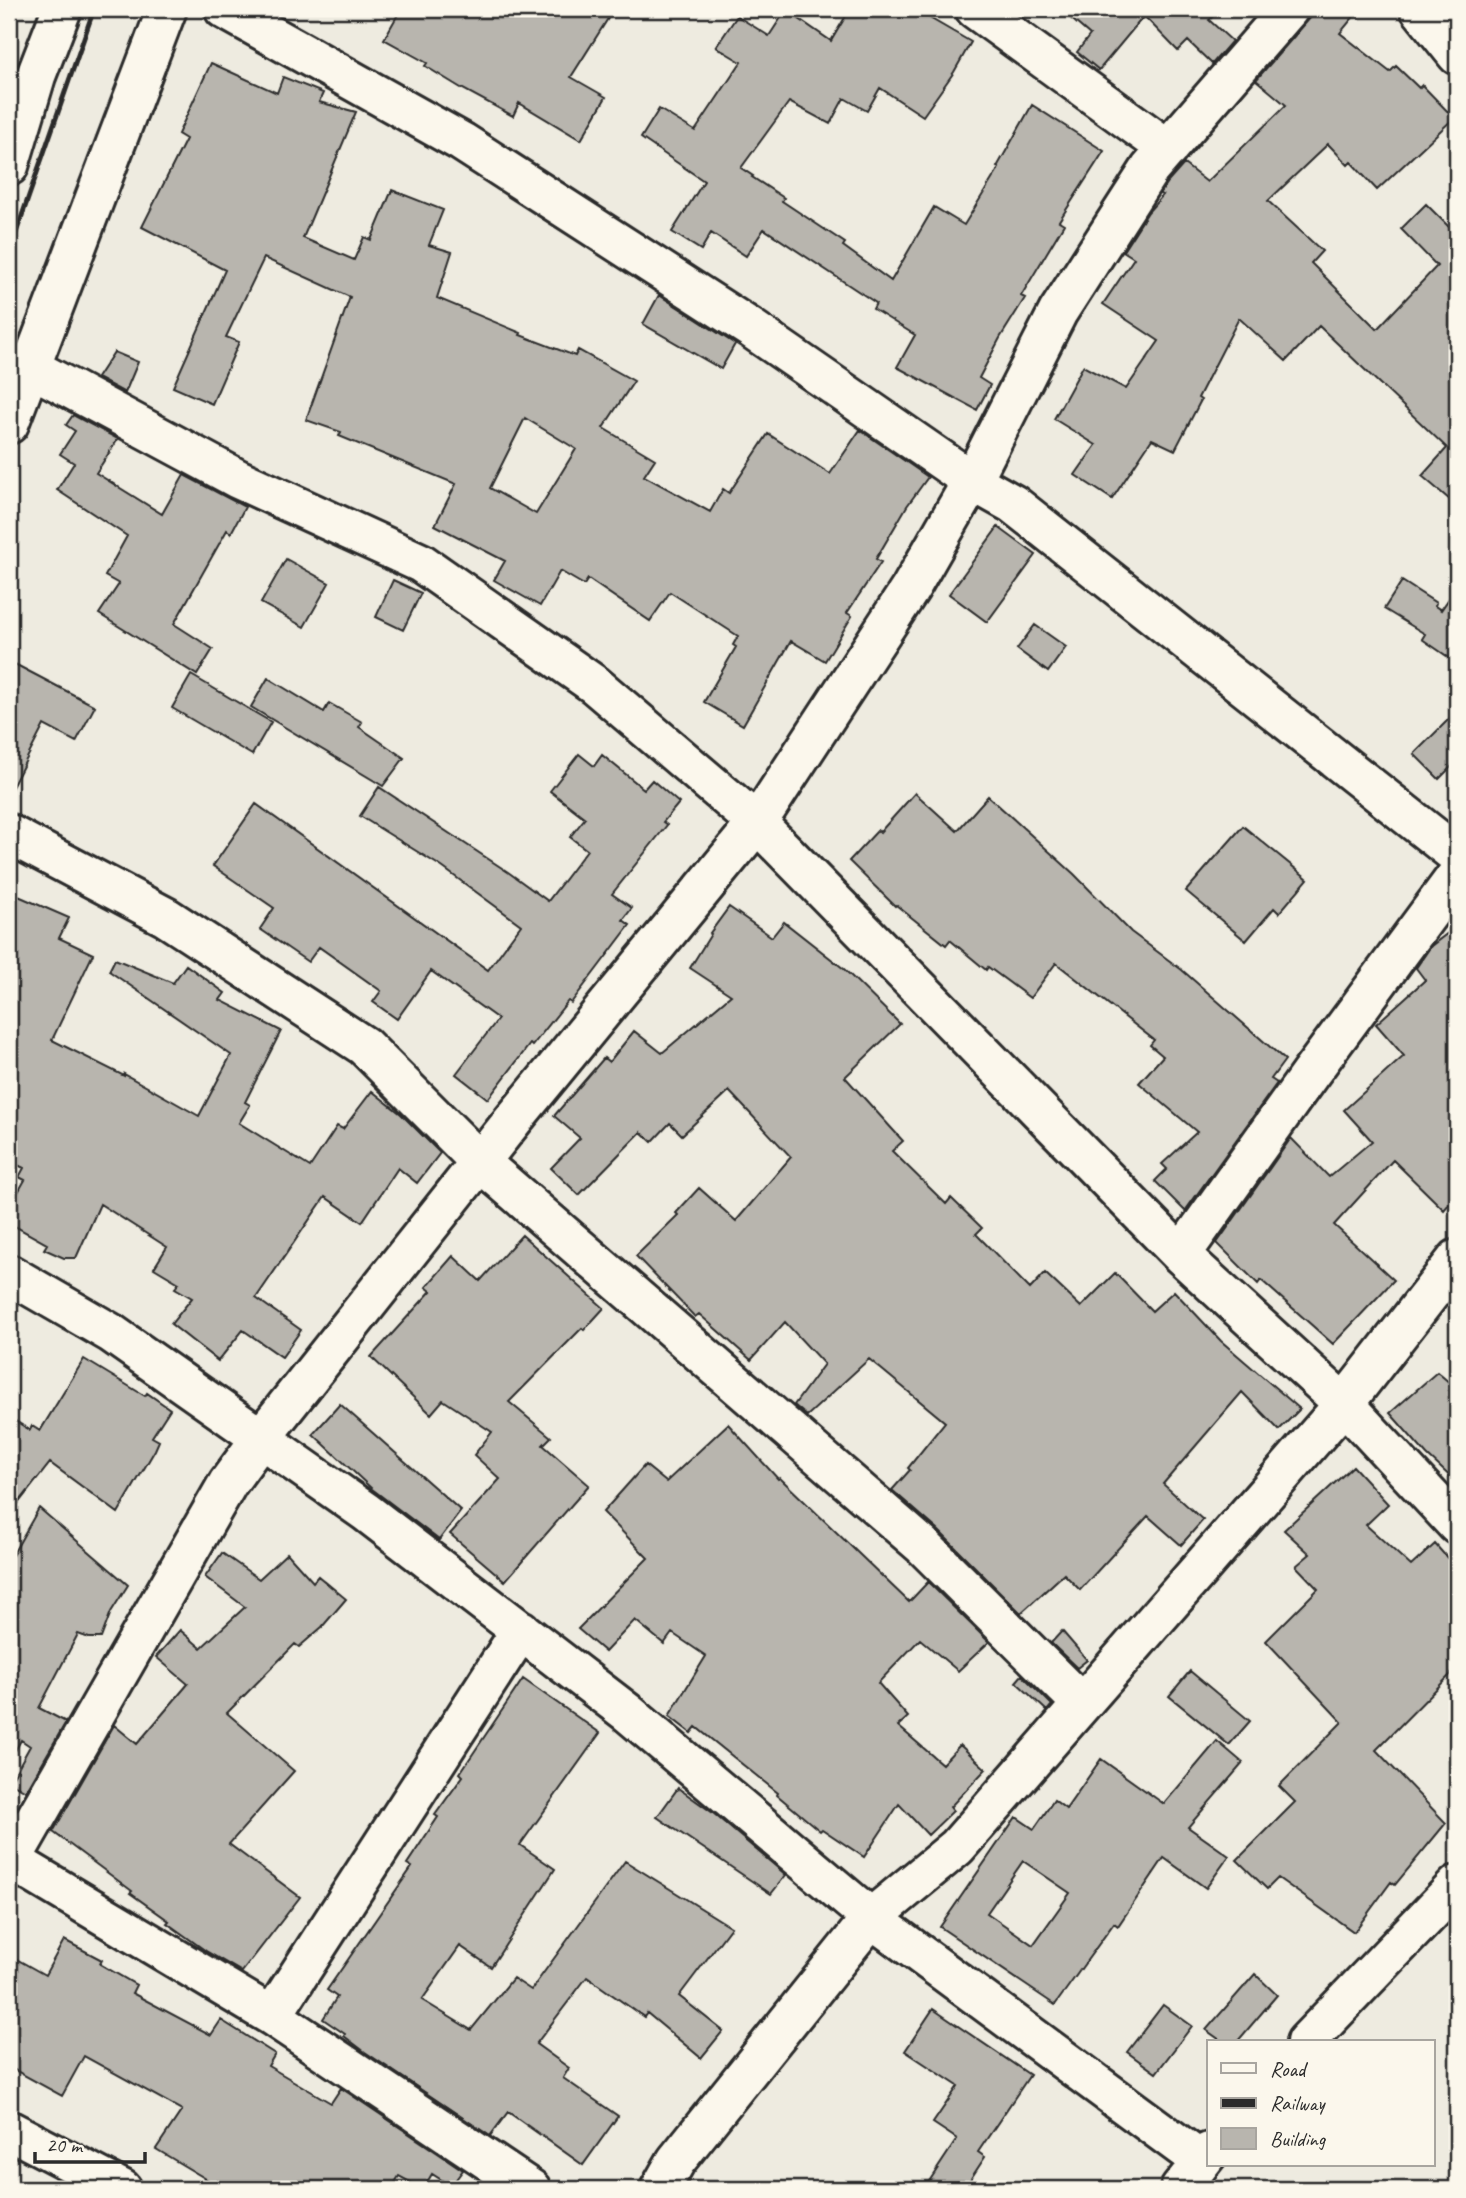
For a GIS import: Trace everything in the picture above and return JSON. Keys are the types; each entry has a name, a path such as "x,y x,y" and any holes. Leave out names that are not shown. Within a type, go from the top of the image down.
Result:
{"street":[{"path":"9,166 22,70 62,9"},
{"path":"9,424 167,9"},
{"path":"223,9 462,142 752,329 972,481 1013,504 1457,855"},
{"path":"975,9 1168,149"},
{"path":"530,2189 272,2016 10,1860 228,1483 480,1162 757,823 910,589 972,481 1058,312 1150,169 1289,9"},
{"path":"1420,9 1457,55"},
{"path":"30,367 238,479 421,563 594,685 757,823 1181,1255 1344,1404 1457,1525"},
{"path":"9,834 166,917 364,1046 480,1162 923,1546 1081,1703"},
{"path":"1181,1255 1457,875"},
{"path":"660,2189 676,2161 871,1918 957,1847 1344,1404 1457,1259"},
{"path":"9,1274 111,1333 366,1512 628,1713 871,1918 1197,2167"},
{"path":"272,2016 521,1630"},
{"path":"1308,2040 1457,1885"},
{"path":"9,2130 122,2189"}],"building":[{"path":"401,9 614,9 571,77 606,97 581,140 519,103 513,116 461,88 425,66 427,63 384,39"},
{"path":"850,9 914,9 971,42 923,116 880,88 867,111 844,98 830,124 789,102 741,168 784,198 782,201 845,243 843,246 891,281 934,207 964,225 999,168 997,167 1032,105 1104,151 1059,221 1064,224 1021,296 1025,298 979,378 990,385 977,410 897,367 915,335 873,309 876,303 764,229 746,256 711,233 701,250 672,232 704,181 641,138 659,109 695,131 741,62 716,47 737,16 769,36 786,10 831,41"},
{"path":"1060,9 1221,9 1209,20 1232,41 1212,64 1188,41 1178,51 1144,16 1099,70 1077,52 1090,35"},
{"path":"1318,9 1360,9 1340,33 1390,72 1396,66 1419,88 1422,85 1454,118 1377,190 1351,162 1348,165 1328,144 1268,201 1322,251 1311,263 1377,329 1437,266 1401,229 1426,204 1457,235 1457,506 1422,476 1447,448 1319,326 1286,361 1239,318 1175,450 1152,439 1112,499 1075,475 1096,445 1054,419 1083,366 1126,389 1159,341 1103,304 1134,258 1123,251 1148,212 1163,195 1160,194 1168,182 1184,164 1207,182 1286,105 1256,80"},
{"path":"211,63 277,93 283,77 323,93 319,102 356,112 303,238 354,260 364,237 371,240 392,190 443,210 429,245 452,252 437,298 575,356 578,350 634,381 603,428 655,459 644,476 710,512 723,489 729,493 768,434 830,474 860,430 928,477 907,506 876,559 881,562 847,613 852,616 825,661 791,641 743,725 704,702 736,647 733,645 738,636 670,592 650,621 588,579 584,585 560,571 540,606 494,580 505,561 435,525 456,484 339,436 341,432 306,420 350,297 264,258 226,337 239,342 212,404 173,387 225,270 142,227 186,139 178,134","holes":["525,418 576,449 536,514 490,488"]},
{"path":"659,295 735,344 721,369 643,324"},
{"path":"114,352 138,362 125,393 97,378"},
{"path":"73,415 118,439 96,473 162,514 184,475 245,507 231,533 227,530 174,624 213,649 197,675 99,614 119,584 105,576 127,536 57,490 74,463 60,454 75,431 66,425"},
{"path":"998,527 1036,555 987,622 949,594"},
{"path":"286,559 329,583 304,627 261,603"},
{"path":"393,580 421,593 403,630 376,617"},
{"path":"1402,581 1436,603 1435,606 1441,610 1457,587 1457,663 1422,639 1425,634 1384,609"},
{"path":"1035,625 1066,647 1048,672 1017,649"},
{"path":"9,661 95,706 76,742 44,725 9,793"},
{"path":"191,675 271,722 252,755 172,708"},
{"path":"268,678 324,712 329,703 362,722 359,727 404,758 383,786 251,707"},
{"path":"1457,711 1457,761 1439,779 1414,754"},
{"path":"579,754 594,766 602,755 644,789 652,780 679,803 663,822 667,825 612,894 632,908 623,920 630,925 571,1003 568,1001 532,1046 530,1044 488,1099 456,1074 498,1019 431,971 397,1019 373,1002 381,991 319,947 308,962 260,929 274,908 213,866 256,804 488,970 521,925 442,867 360,816 379,787 548,901 587,850 570,837 585,818 550,791"},
{"path":"915,793 957,831 988,796 1074,874 1131,932 1182,970 1285,1060 1271,1079 1277,1083 1185,1211 1155,1181 1167,1169 1162,1164 1197,1132 1139,1083 1163,1056 1150,1045 1154,1040 1056,963 1030,998 988,967 986,970 950,940 946,945 895,906 849,861"},
{"path":"1243,826 1308,879 1279,913 1274,908 1246,941 1186,891"},
{"path":"9,892 69,918 59,938 93,954 52,1040 124,1074 199,1116 231,1055 109,971 115,959 173,983 186,965 225,993 220,1000 281,1031 245,1102 250,1105 239,1123 310,1167 337,1126 343,1129 372,1091 401,1114 440,1153 417,1183 398,1168 362,1222 325,1197 256,1298 301,1330 282,1357 243,1330 218,1361 171,1324 192,1298 175,1288 179,1283 154,1268 167,1247 100,1204 76,1258 64,1258 44,1249 47,1244 9,1223 9,1208 25,1180 19,1177 24,1168 9,1161"},
{"path":"729,907 772,937 784,922 844,969 900,1024 845,1077 903,1141 892,1151 946,1204 951,1198 982,1228 976,1234 1030,1289 1045,1273 1081,1307 1115,1273 1152,1311 1174,1291 1221,1341 1300,1409 1279,1430 1242,1392 1163,1484 1203,1520 1181,1545 1148,1516 1080,1590 1064,1574 1021,1613 938,1530 892,1490 945,1422 869,1359 807,1416 794,1405 824,1364 785,1322 751,1360 699,1314 695,1317 636,1256 678,1215 676,1213 699,1188 736,1221 791,1157 729,1091 682,1135 670,1123 652,1142 641,1132 579,1195 551,1168 580,1138 554,1116 604,1058 609,1062 634,1031 662,1053 731,995 690,968"},
{"path":"1457,926 1457,1195 1444,1210 1393,1160 1334,1225 1394,1280 1333,1344 1261,1280 1258,1284 1217,1243 1291,1138 1329,1177 1372,1141 1344,1110 1404,1056 1376,1024 1425,980 1416,968 1431,946"},
{"path":"522,1235 604,1308 509,1402 551,1437 543,1445 589,1485 505,1581 450,1534 500,1479 474,1455 492,1432 443,1400 431,1414 371,1357 431,1291 426,1287 453,1256 480,1281"},
{"path":"84,1359 145,1396 147,1393 170,1409 152,1437 159,1441 155,1450 118,1513 50,1463 9,1515 9,1417 30,1430 32,1426 40,1431"},
{"path":"1437,1372 1457,1389 1457,1483 1427,1455 1390,1413"},
{"path":"340,1404 461,1511 439,1540 372,1489 313,1434"},
{"path":"728,1424 778,1479 909,1602 928,1582 989,1642 958,1671 920,1639 878,1683 908,1717 898,1726 942,1764 960,1745 986,1769 950,1807 953,1811 928,1835 899,1804 864,1857 822,1829 820,1831 777,1795 778,1793 696,1727 691,1733 669,1716 706,1656 672,1633 664,1644 635,1620 605,1652 578,1629 648,1558 603,1512 645,1465 666,1482"},
{"path":"1353,1466 1388,1504 1366,1525 1411,1566 1435,1544 1457,1569 1457,1668 1376,1750 1446,1823 1395,1885 1391,1882 1354,1932 1278,1878 1267,1889 1237,1860 1295,1802 1279,1786 1342,1722 1266,1641 1318,1589 1296,1566 1310,1554 1284,1530"},
{"path":"39,1508 128,1585 111,1612 101,1638 78,1634 39,1708 66,1722 26,1791 10,1782 30,1746 21,1740 9,1762 9,1561"},
{"path":"222,1553 259,1579 287,1553 313,1582 318,1576 346,1599 322,1627 299,1647 295,1644 227,1713 294,1771 229,1844 300,1897 242,1972 206,1951 167,1923 169,1921 130,1893 132,1891 53,1832 114,1725 137,1744 188,1684 156,1657 180,1630 201,1648 245,1607 205,1577"},
{"path":"1062,1631 1087,1660 1077,1668 1051,1643"},
{"path":"1190,1671 1250,1721 1229,1745 1169,1696"},
{"path":"1022,1675 1052,1705 1047,1711 1016,1682"},
{"path":"523,1679 600,1733 520,1845 555,1869 491,1967 460,1946 422,2000 471,2030 513,1978 531,1990 625,1861 731,1927 679,1996 723,2031 701,2058 647,2013 644,2017 587,1977 536,2044 569,2068 563,2078 618,2116 583,2165 508,2112 490,2136 365,2052 323,2019 337,1997 327,1990 412,1867 407,1864 438,1817 435,1815 463,1776 460,1773"},
{"path":"1217,1741 1243,1763 1188,1827 1229,1856 1206,1888 1164,1858 1118,1926 1114,1923 1055,2005 940,1927 1016,1817 1034,1829 1054,1800 1066,1809 1101,1759 1164,1804","holes":["1023,1861 1070,1893 1033,1945 987,1913"]},
{"path":"678,1788 713,1813 786,1875 771,1894 657,1817"},
{"path":"64,1940 102,1960 100,1964 136,1985 132,1993 211,2035 221,2020 275,2054 268,2066 331,2103 341,2088 463,2170 451,2186 432,2174 423,2189 399,2176 391,2189 223,2189 156,2149 182,2110 84,2056 62,2096 9,2067 9,1955 45,1975"},
{"path":"1255,1974 1277,1995 1239,2040 1220,2040 1206,2030"},
{"path":"1163,2005 1192,2026 1156,2073 1127,2052"},
{"path":"933,2009 1030,2075 978,2152 985,2157 964,2189 924,2189 957,2139 933,2123 958,2086 905,2051"}],"railway":[{"path":"9,253 94,9"}]}
